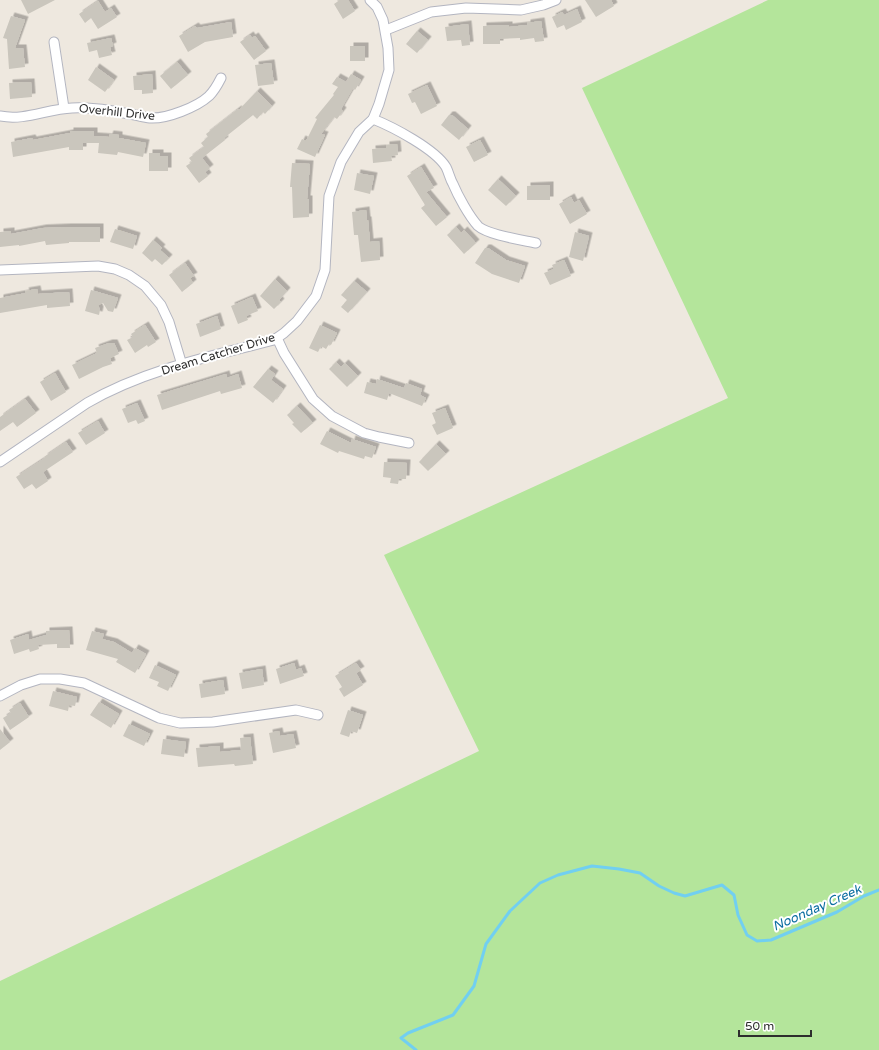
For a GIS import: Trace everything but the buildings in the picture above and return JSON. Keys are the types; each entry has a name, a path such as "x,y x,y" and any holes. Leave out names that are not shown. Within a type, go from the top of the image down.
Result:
{"street":[{"name":"Dream Catcher Drive","path":"0,462 101,395 131,381 277,338 297,321 316,296 325,270 329,196 341,162 359,132 373,119 389,70 386,30 377,7 370,0"},
{"path":"386,30 431,12 466,8 521,10 543,5 556,0"},
{"path":"54,42 64,108"},
{"name":"Overhill Drive","path":"0,116 20,118 64,108 92,108 151,118 161,117 179,112 210,96 222,78"},
{"path":"373,119 424,146 439,158 446,168 463,203 479,226 503,236 536,243"},
{"path":"0,270 98,266 115,269 129,275 145,286 161,305 169,322 182,365"},
{"path":"277,338 284,353 313,399 332,416 364,433 409,443"},
{"path":"0,696 21,685 40,679 60,679 84,683 159,718 180,723 213,722 296,710 318,715"}],"green space":[{"path":"768,0 879,0 879,1050 0,1050 0,981 479,751 384,555 728,398 582,88"}],"waterway":[{"name":"Noonday Creek","path":"416,1050 401,1038 408,1033 453,1015 474,986 486,944 510,911 540,883 558,875 592,866 619,869 640,873 659,886 685,896 722,885 734,895 738,915 747,935 757,941 771,940 837,912 864,896 879,890"}]}
